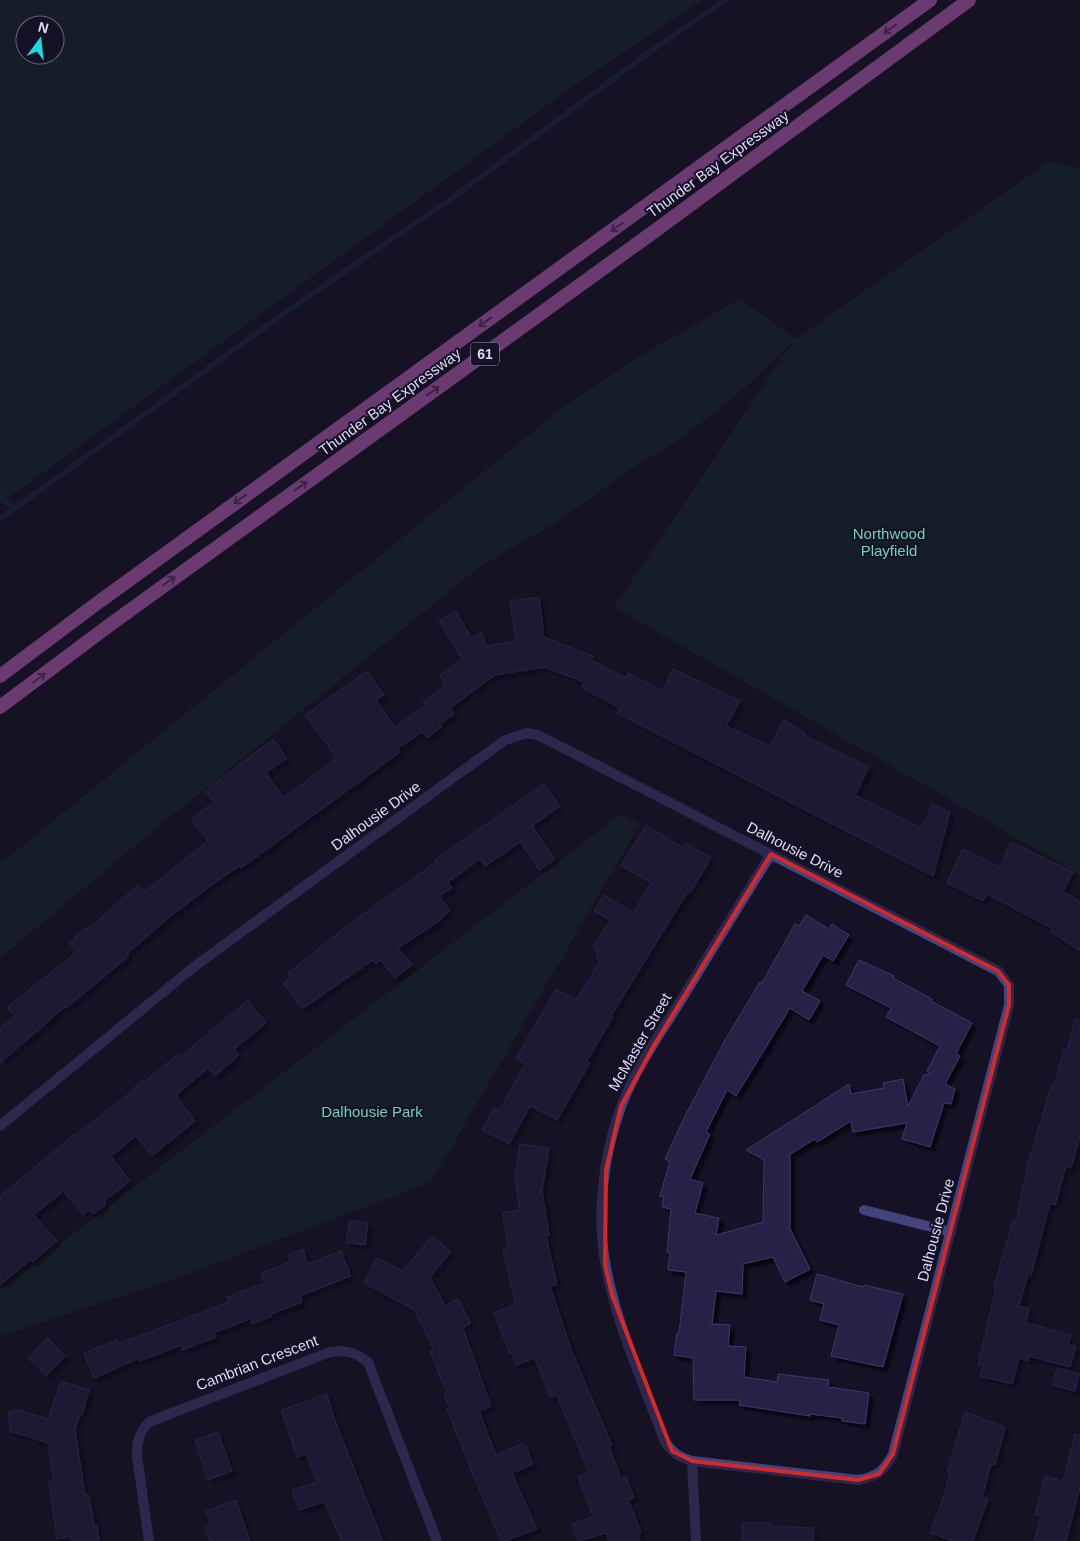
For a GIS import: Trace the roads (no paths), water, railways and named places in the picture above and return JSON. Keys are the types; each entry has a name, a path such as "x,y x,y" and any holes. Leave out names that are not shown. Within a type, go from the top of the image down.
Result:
{"highway":[{"name":"Thunder Bay Expressway","path":"0,676 159,558 930,0"},
{"name":"Thunder Bay Expressway","path":"0,707 111,624 660,227 969,0"}],"street":[{"name":"Dalhousie Drive","path":"0,1126 195,966 505,740 515,735 526,733 538,734 998,971 1009,985 1009,1005 952,1232 893,1454 879,1474 858,1480 692,1461"},
{"name":"McMaster Street","path":"692,1461 680,1458 665,1442 612,1295 605,1265 603,1233 602,1203 606,1170 611,1140 621,1106 636,1076 770,854"},
{"path":"864,1210 952,1232"},
{"name":"Cambrian Crescent","path":"149,1541 137,1456 141,1431 149,1422 321,1355 344,1350 357,1354 368,1362 437,1541"},
{"path":"692,1461 696,1541"}],"waterway":[{"path":"0,519 290,309 455,196 651,51 725,0"},
{"path":"0,495 14,509"}],"park label":[{"name":"Northwood Playfield","path":"889,542"},
{"name":"Dalhousie Park","path":"372,1112"}]}
